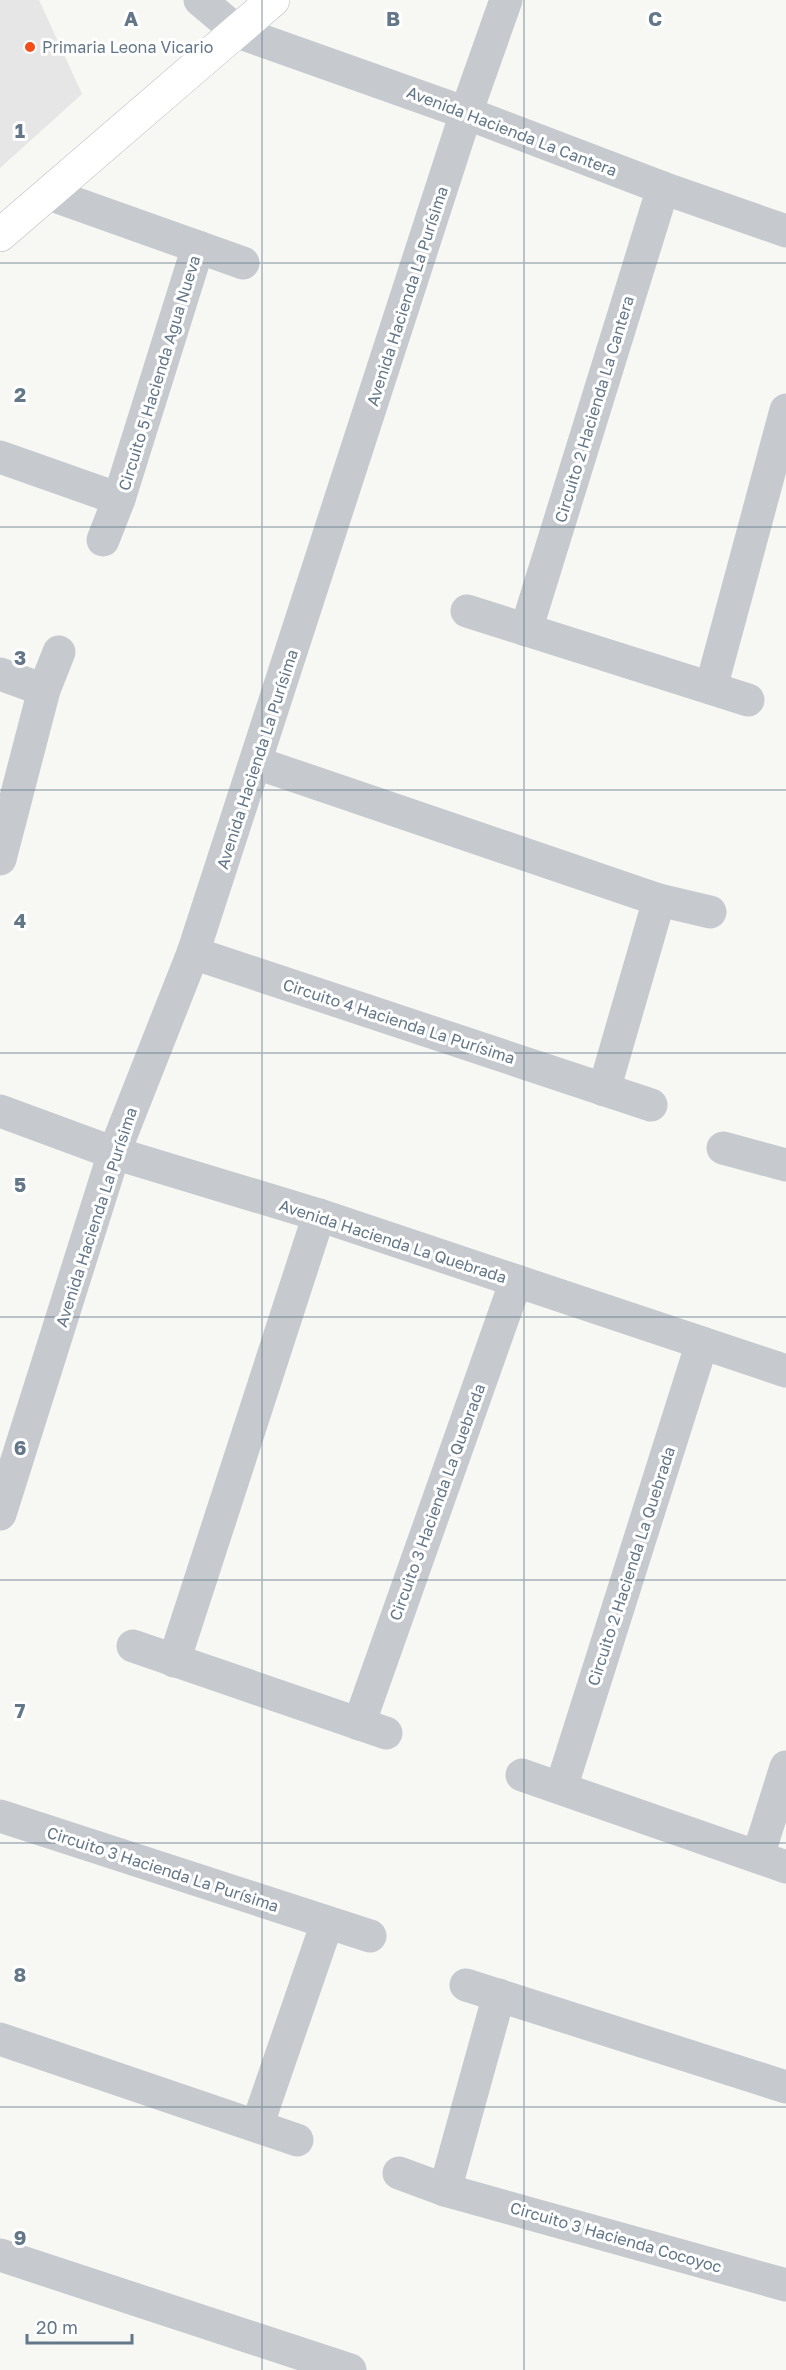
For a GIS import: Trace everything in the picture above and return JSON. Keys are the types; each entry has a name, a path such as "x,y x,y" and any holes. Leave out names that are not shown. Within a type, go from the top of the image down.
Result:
{"street":[{"path":"200,0 238,32"},
{"path":"0,235 273,0"},
{"name":"Avenida Hacienda La Purísima","path":"0,1514 114,1153 194,953 466,113 506,0"},
{"name":"Avenida Hacienda La Cantera","path":"238,32 786,231"},
{"name":"Circuito 2 Hacienda La Cantera","path":"526,630 663,188"},
{"name":"Circuito 5 Hacienda Agua Nueva","path":"49,194 243,264"},
{"name":"Circuito 5 Hacienda Agua Nueva","path":"103,540 119,500 198,247"},
{"path":"711,688 786,410"},
{"name":"Circuito 5 Hacienda Agua Nueva","path":"0,457 119,500"},
{"path":"467,611 748,700"},
{"path":"0,859 44,690 59,652"},
{"path":"0,674 44,690"},
{"path":"256,763 659,900 710,912"},
{"path":"604,1090 659,900"},
{"name":"Circuito 4 Hacienda La Purísima","path":"194,953 651,1105"},
{"name":"Avenida Hacienda La Quebrada","path":"0,1111 114,1153 319,1215 786,1371"},
{"path":"723,1148 786,1165"},
{"path":"174,1661 319,1215"},
{"name":"Circuito 3 Hacienda La Quebrada","path":"133,1646 372,1728 516,1281"},
{"name":"Circuito 2 Hacienda La Quebrada","path":"561,1788 702,1343"},
{"path":"522,1775 772,1861 786,1767"},
{"name":"Circuito 3 Hacienda La Purísima","path":"0,1816 370,1936"},
{"path":"257,2126 327,1923"},
{"path":"466,1984 786,2087"},
{"path":"445,2190 499,1995"},
{"path":"0,2039 297,2140"},
{"name":"Circuito 3 Hacienda Cocoyoc","path":"399,2173 445,2190 786,2285"},
{"path":"0,2255 350,2370"}],"shaded area":[{"name":"Primaria Leona Vicario","path":"0,0 39,0 82,94 0,168"}],"place":[{"name":"Primaria Leona Vicario","path":"30,47"}]}
